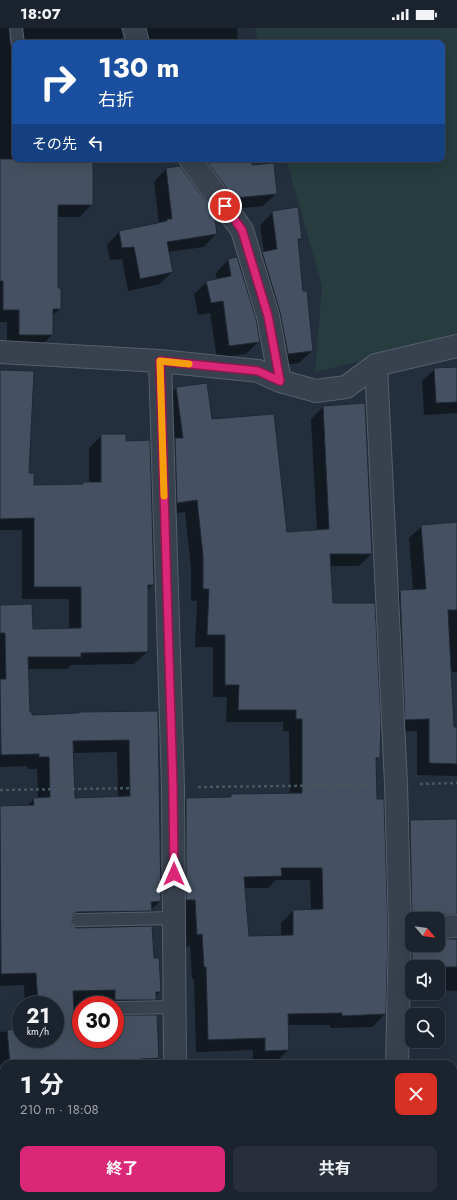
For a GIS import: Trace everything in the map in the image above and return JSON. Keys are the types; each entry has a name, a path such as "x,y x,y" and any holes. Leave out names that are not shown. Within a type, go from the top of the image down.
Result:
{"street":[{"path":"134,28 137,40"},
{"path":"192,162 242,230 268,316 280,381"},
{"path":"0,352 160,361 258,371 280,381 316,391 346,387 376,365 457,346"},
{"path":"160,361 173,788 176,1007 175,1060"},
{"path":"376,365 396,784 405,914"},
{"path":"445,927 457,926"},
{"path":"397,1060 405,944"}],"lane":[{"path":"16,28 18,40"},
{"path":"77,920 174,918"},
{"path":"124,1008 176,1007"}],"path":[{"path":"0,790 457,783"}],"green space":[{"path":"255,28 457,28 457,343 369,359 315,372 322,286 287,162 445,162 445,40 257,40"}],"building":[{"path":"0,159 12,159 12,162 93,162 93,205 58,205 58,288 61,288 61,309 53,309 53,335 19,335 19,310 3,310 3,281 0,281"},
{"path":"252,162 252,165 274,163 277,194 234,198 208,163"},
{"path":"180,166 214,212 217,234 167,242 173,272 140,279 134,247 122,248 119,231 172,219 166,168"},
{"path":"298,207 302,239 298,239 303,291 307,291 313,351 288,354 280,312 262,252 277,249 272,211"},
{"path":"237,257 256,319 260,342 229,346 223,301 211,303 206,281 231,276 228,259"},
{"path":"457,367 457,402 436,403 434,368"},
{"path":"0,370 34,371 29,473 34,473 34,485 101,482 101,434 126,434 126,441 150,440 154,585 148,585 148,652 81,653 81,657 28,657 30,712 32,712 32,715 79,712 158,711 161,901 151,902 152,911 77,912 73,914 70,920 71,924 77,928 152,926 154,958 159,958 161,992 156,992 156,1000 124,1000 124,996 115,996 115,990 73,991 72,1048 124,1048 124,1015 157,1015 159,1058 140,1060 10,1060 7,1030 12,1030 12,1048 64,1048 64,996 37,996 36,973 1,974 0,806 34,805 33,798 50,797 49,757 39,757 39,754 1,755 0,679 6,679 5,633 0,633 0,605 32,604 33,629 81,628 81,587 34,587 34,518 0,519","holes":["129,740 130,796 75,798 73,741"]},
{"path":"207,383 212,419 274,414 287,532 329,529 323,406 365,403 372,554 330,554 333,603 375,603 381,722 380,758 376,758 377,799 384,799 388,929 386,1014 342,1016 342,1013 288,1014 289,1050 265,1051 265,1038 208,1040 206,967 204,967 202,934 197,935 195,900 186,900 186,798 231,797 231,794 302,793 302,719 296,719 296,710 238,710 239,685 225,685 225,635 207,635 209,589 203,589 203,556 197,500 177,503 175,438 183,438 176,387","holes":["281,868 322,868 323,909 293,910 293,935 249,936 244,877 282,876"]},
{"path":"457,522 457,610 448,610 454,727 457,727 457,764 429,763 429,719 405,720 400,590 426,589 421,525"},
{"path":"457,819 457,914 445,915 445,912 412,912 410,820"},
{"path":"445,939 457,939 457,967 445,967 445,960 412,960 412,952 445,952"}],"slow traffic":[{"path":"164,496 160,361 189,364"}],"route":[{"path":"174,874 173,788 160,361 258,371 280,381 268,316 242,230 225,206"}]}
